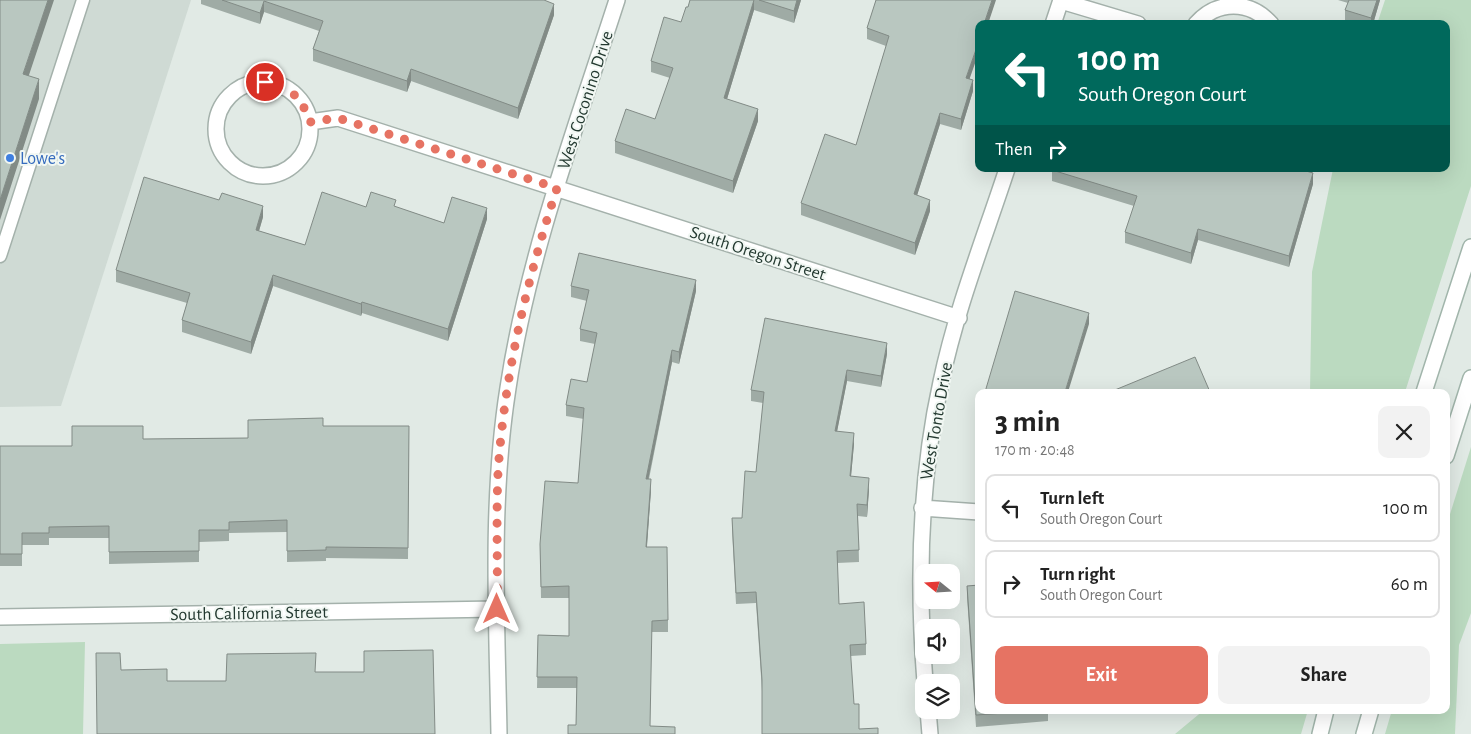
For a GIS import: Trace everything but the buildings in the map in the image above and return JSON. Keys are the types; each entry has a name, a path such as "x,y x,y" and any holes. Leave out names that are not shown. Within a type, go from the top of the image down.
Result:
{"street":[{"name":"West Coconino Drive","path":"499,734 497,609 498,473 508,388 524,303 557,188 617,0"},
{"path":"1055,20 1061,0 1125,20"},
{"path":"1200,20 1204,15 1218,7 1234,4 1250,7 1268,20"},
{"path":"265,82 280,85 294,94 305,106 310,122 310,138 304,154 294,166 279,174 263,177 249,175 236,168 226,158 219,145 216,131 218,116 224,103 234,93 248,85 265,82"},
{"name":"South Oregon Street","path":"310,122 338,118 959,318"},
{"name":"West Tonto Drive","path":"925,674 919,575 922,508 929,443 941,380 1006,172"},
{"path":"1425,389 1471,247"},
{"path":"1450,444 1471,378"},
{"path":"922,508 975,512"},
{"name":"South California Street","path":"0,617 497,609"},
{"path":"1320,734 1325,714"},
{"path":"1364,734 1370,714"},
{"path":"929,719 930,734"}],"lane":[{"path":"0,256 83,0"}],"shaded area":[{"path":"0,0 191,0 61,406 0,407"}],"green space":[{"path":"1385,0 1471,0 1471,186 1406,389 1310,389 1312,272 1332,172 1450,172 1450,20 1378,20"},
{"path":"1471,447 1471,613 1459,645 1455,734 1385,734 1391,714 1450,714 1450,514"},
{"path":"85,642 83,734 0,734 0,644"},
{"path":"1199,714 1307,714 1301,734 1175,734"}],"place":[{"name":"Lowe's","path":"10,158"}],"route":[{"path":"265,82 280,85 294,94 305,106 310,122 338,118 557,188 524,303 508,388 498,473 497,609"}]}
